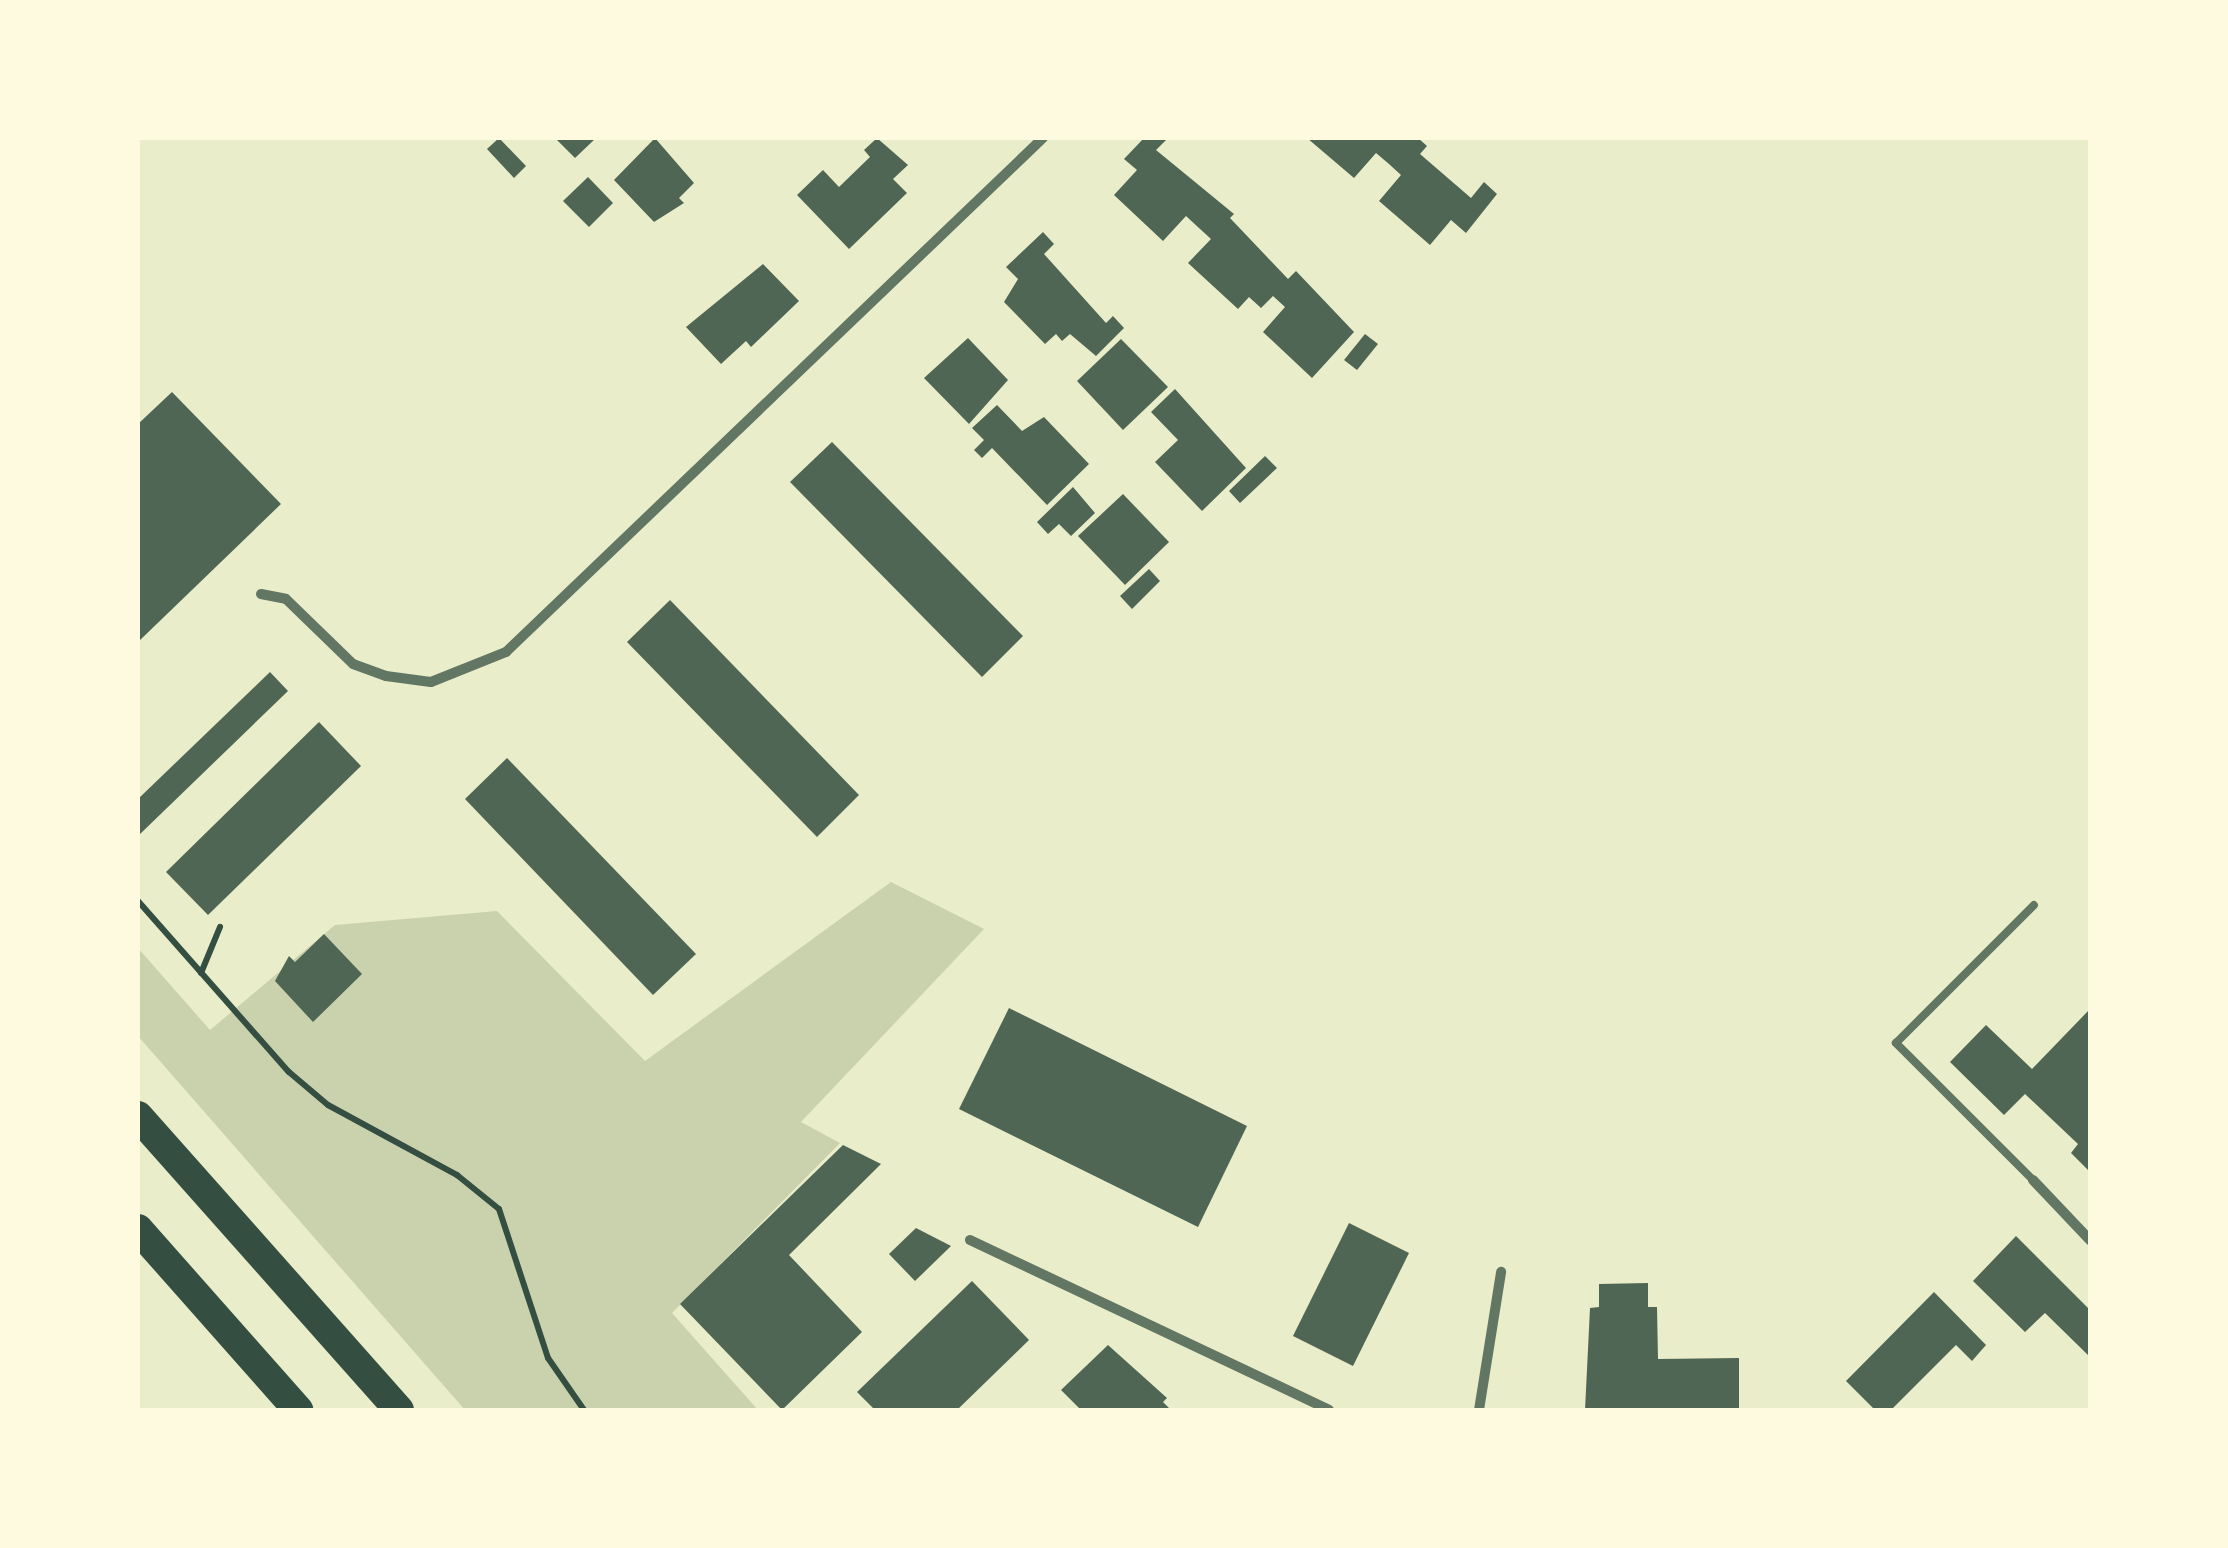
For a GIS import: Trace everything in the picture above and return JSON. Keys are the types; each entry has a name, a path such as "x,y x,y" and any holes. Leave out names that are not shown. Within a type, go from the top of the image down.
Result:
{"highway":[{"path":"138,1116 398,1410"},
{"path":"138,1229 298,1410"}],"street":[{"path":"261,594 286,599 353,664 386,676 431,682 506,652 1043,138"},
{"path":"2033,1180 2090,1240"},
{"path":"970,1240 1329,1410"},
{"path":"1479,1410 1501,1272"}],"lane":[{"path":"2033,1180 1896,1042 2034,905"}],"path":[{"path":"138,901 289,1072 328,1105 457,1175 500,1209 548,1358 584,1410"},
{"path":"201,973 220,927"}],"green space":[{"path":"891,882 984,929 801,1122 840,1143 672,1313 758,1410 465,1410 138,1036 138,948 210,1030 335,925 497,911 645,1061"}],"building":[{"path":"499,138 526,166 514,178 487,149"},
{"path":"555,138 596,138 575,158"},
{"path":"655,138 694,183 679,198 684,203 654,222 614,180"},
{"path":"877,138 908,165 893,179 907,193 849,249 797,195 823,170 839,187 870,157 864,150"},
{"path":"1144,138 1168,138 1156,150 1234,214 1230,218 1288,279 1296,271 1354,332 1312,378 1263,332 1285,307 1273,296 1261,308 1249,297 1238,309 1188,263 1211,239 1186,216 1163,241 1114,195 1137,170 1124,159"},
{"path":"1307,138 1418,138 1427,146 1420,154 1471,198 1484,182 1497,194 1466,233 1451,220 1430,245 1379,201 1401,175 1389,164 1376,153 1354,178"},
{"path":"588,177 613,203 589,227 563,201"},
{"path":"1043,232 1054,244 1044,254 1106,323 1113,316 1124,328 1096,356 1070,334 1062,341 1056,334 1045,344 1004,302 1018,279 1006,267"},
{"path":"763,264 799,301 751,347 746,341 721,364 686,327"},
{"path":"1365,334 1378,344 1357,370 1344,360"},
{"path":"968,338 1008,380 969,424 924,378"},
{"path":"1121,339 1168,387 1123,430 1077,381"},
{"path":"1175,389 1246,468 1202,511 1155,462 1178,440 1151,412"},
{"path":"172,392 281,504 138,642 138,424"},
{"path":"997,405 1022,431 1044,417 1089,464 1047,505 992,448 982,458 974,450 984,440 972,428"},
{"path":"832,442 1023,636 982,677 790,482"},
{"path":"1265,456 1277,468 1240,503 1229,491"},
{"path":"1073,487 1095,513 1071,536 1059,524 1048,534 1037,522"},
{"path":"1123,494 1169,542 1125,585 1078,536"},
{"path":"1149,569 1160,581 1132,609 1120,596"},
{"path":"670,600 859,795 817,837 627,642"},
{"path":"270,672 288,691 138,836 138,799"},
{"path":"319,722 361,766 208,915 166,872"},
{"path":"507,758 696,954 653,995 465,799"},
{"path":"324,934 362,974 313,1022 275,981 289,956 295,962"},
{"path":"1009,1008 1247,1126 1198,1227 959,1109"},
{"path":"2090,1009 2090,1172 2071,1153 2078,1144 2025,1094 2004,1115 1950,1062 1986,1025 2032,1069"},
{"path":"843,1145 881,1164 789,1255 862,1332 782,1410 680,1304"},
{"path":"1349,1223 1409,1253 1353,1366 1293,1336"},
{"path":"916,1228 951,1246 915,1281 889,1254"},
{"path":"2016,1236 2090,1310 2090,1357 2045,1313 2025,1332 1973,1281"},
{"path":"972,1281 1029,1340 957,1410 875,1410 857,1392"},
{"path":"1648,1283 1648,1307 1657,1307 1658,1359 1739,1358 1739,1410 1585,1410 1590,1308 1599,1307 1599,1284"},
{"path":"1934,1292 1986,1345 1972,1361 1956,1345 1891,1410 1875,1410 1846,1381"},
{"path":"1108,1345 1167,1398 1163,1402 1171,1410 1081,1410 1061,1390"}]}
